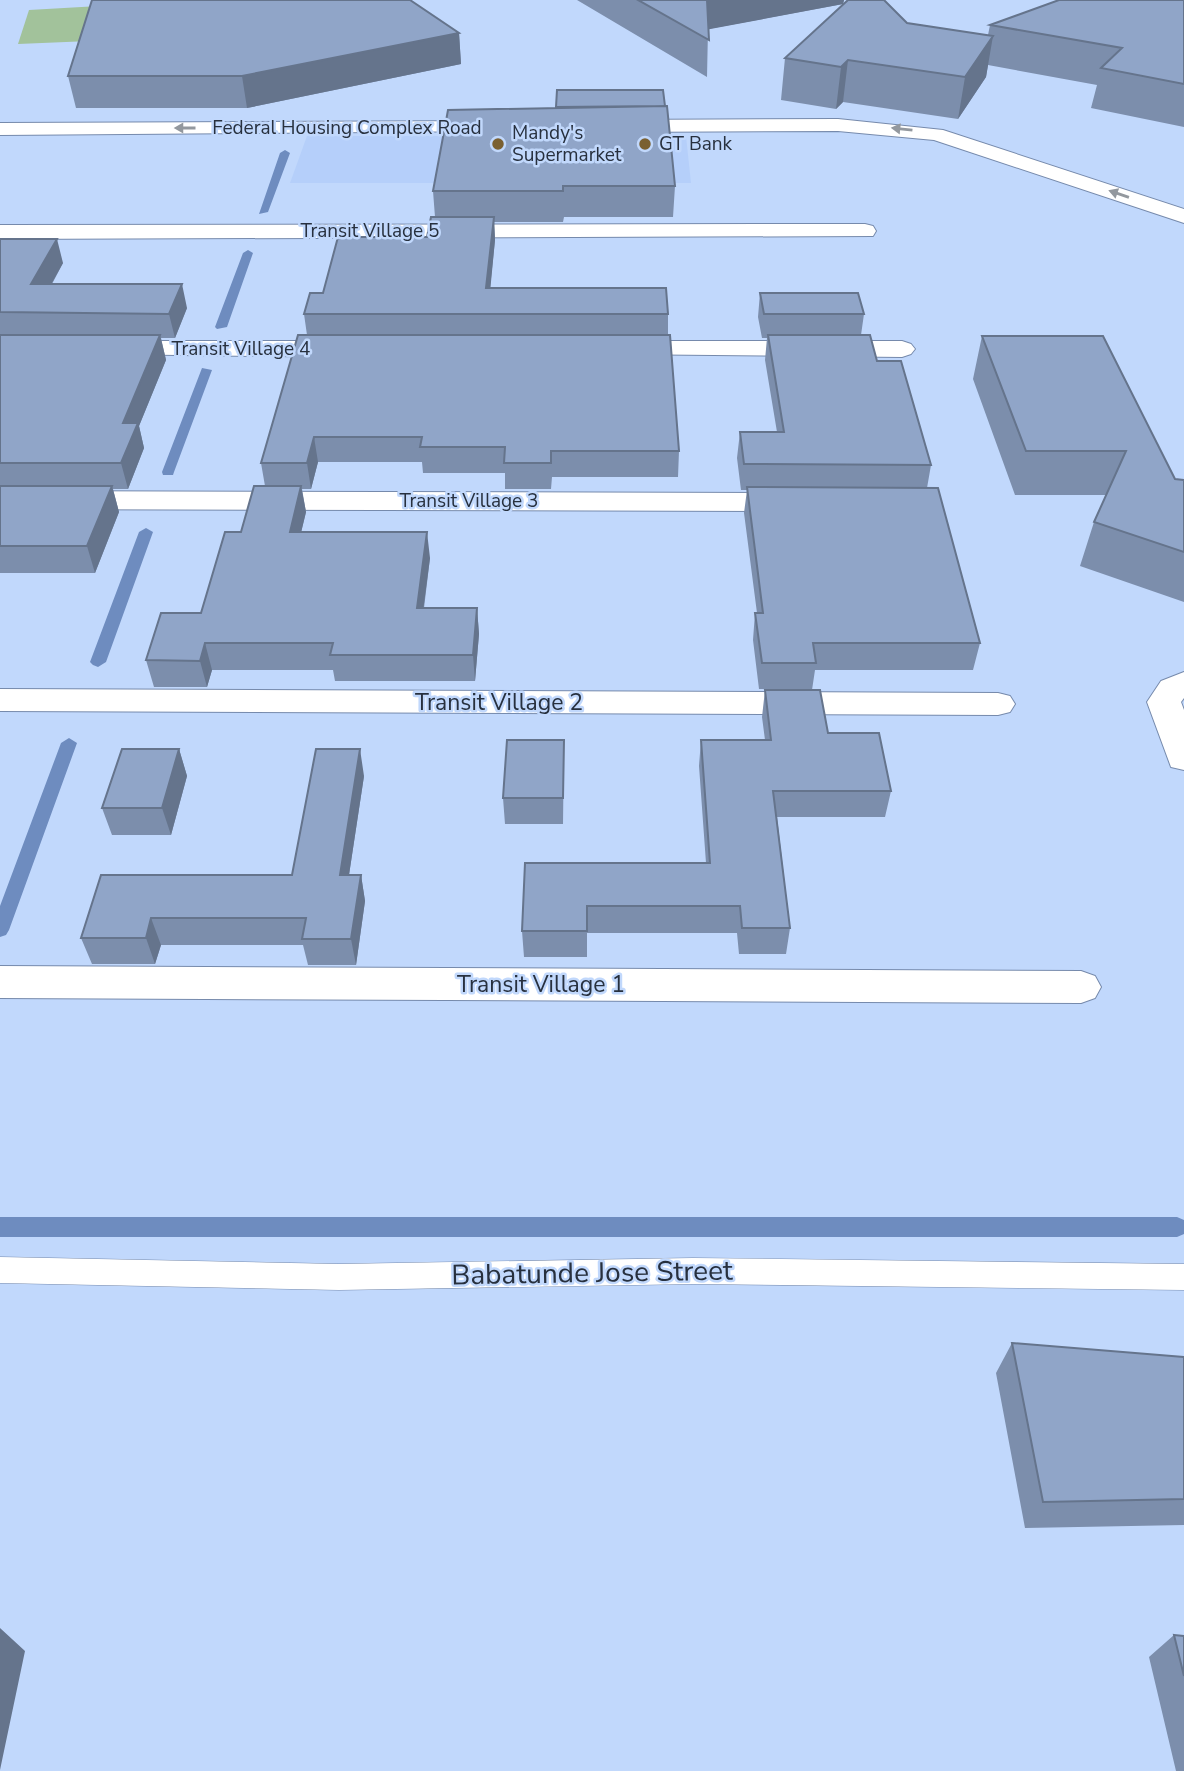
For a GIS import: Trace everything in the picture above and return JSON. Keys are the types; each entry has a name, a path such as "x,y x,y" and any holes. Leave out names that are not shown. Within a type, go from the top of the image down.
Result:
{"street":[{"path":"588,127 838,125 917,131 965,141 1184,216"},
{"name":"Federal Housing Complex Road","path":"0,129 519,127"},
{"name":"Transit Village 5","path":"0,232 865,231"},
{"name":"Transit Village 4","path":"83,349 375,349"},
{"path":"597,349 902,349"},
{"name":"Transit Village 3","path":"0,500 828,502"},
{"path":"1184,683 1173,689 1164,702 1184,758"},
{"name":"Transit Village 2","path":"0,700 998,704"},
{"name":"Transit Village 1","path":"0,982 1081,987"}],"lane":[{"name":"Babatunde Jose Street","path":"0,1270 339,1277 706,1271 1184,1277"}],"shaded area":[{"path":"307,136 686,136 691,183 290,183"}],"green space":[{"path":"99,6 90,41 18,44 29,10"}],"building":[{"path":"92,0 410,0 459,33 242,76 68,76"},
{"path":"638,0 707,0 709,40"},
{"path":"848,0 884,0 907,23 993,36 965,77 848,60 841,67 785,58"},
{"path":"1059,0 1184,0 1184,84 1101,68 1122,48 990,25"},
{"path":"557,90 663,90 665,106 556,107"},
{"path":"667,106 675,186 563,186 563,191 433,191 448,110"},
{"path":"431,217 494,217 486,288 666,288 668,314 304,314 310,293 323,293 338,237 427,237"},
{"path":"0,239 57,239 31,284 182,284 169,314 0,312"},
{"path":"760,293 858,293 864,314 764,314"},
{"path":"0,335 160,335 123,423 138,423 121,463 0,463"},
{"path":"298,335 670,335 679,451 551,451 551,463 504,463 505,447 420,447 422,437 314,437 307,463 261,463"},
{"path":"768,335 870,335 877,361 901,361 931,465 744,464 740,432 784,432"},
{"path":"982,336 1103,336 1175,479 1184,480 1184,552 1094,522 1126,451 1026,451"},
{"path":"0,486 112,486 87,546 0,546"},
{"path":"254,486 301,486 290,532 427,532 417,608 477,608 473,655 330,655 333,643 205,643 200,661 146,660 161,613 201,613 225,532 241,532"},
{"path":"747,487 938,488 980,643 813,643 816,663 762,663 755,613 763,613"},
{"path":"765,690 820,690 828,733 879,733 891,791 773,791 790,928 742,928 740,906 587,906 587,931 522,931 525,863 710,863 701,740 771,740"},
{"path":"507,740 564,740 563,798 503,798"},
{"path":"122,749 179,749 162,808 102,808"},
{"path":"316,749 360,749 340,875 361,875 351,939 302,939 306,918 151,918 146,938 81,938 101,875 292,875"},
{"path":"1012,1343 1184,1357 1184,1499 1043,1502"},
{"path":"1174,1635 1184,1636 1184,1676"}],"waterway":[{"path":"263,212 285,153"},
{"path":"221,327 248,253"},
{"path":"168,472 206,370"},
{"path":"98,662 146,532"},
{"path":"0,930 69,743"},
{"path":"0,1227 1177,1227"}],"place":[{"name":"Mandy's Supermarket","path":"498,144"},
{"name":"GT Bank","path":"645,144"}]}
